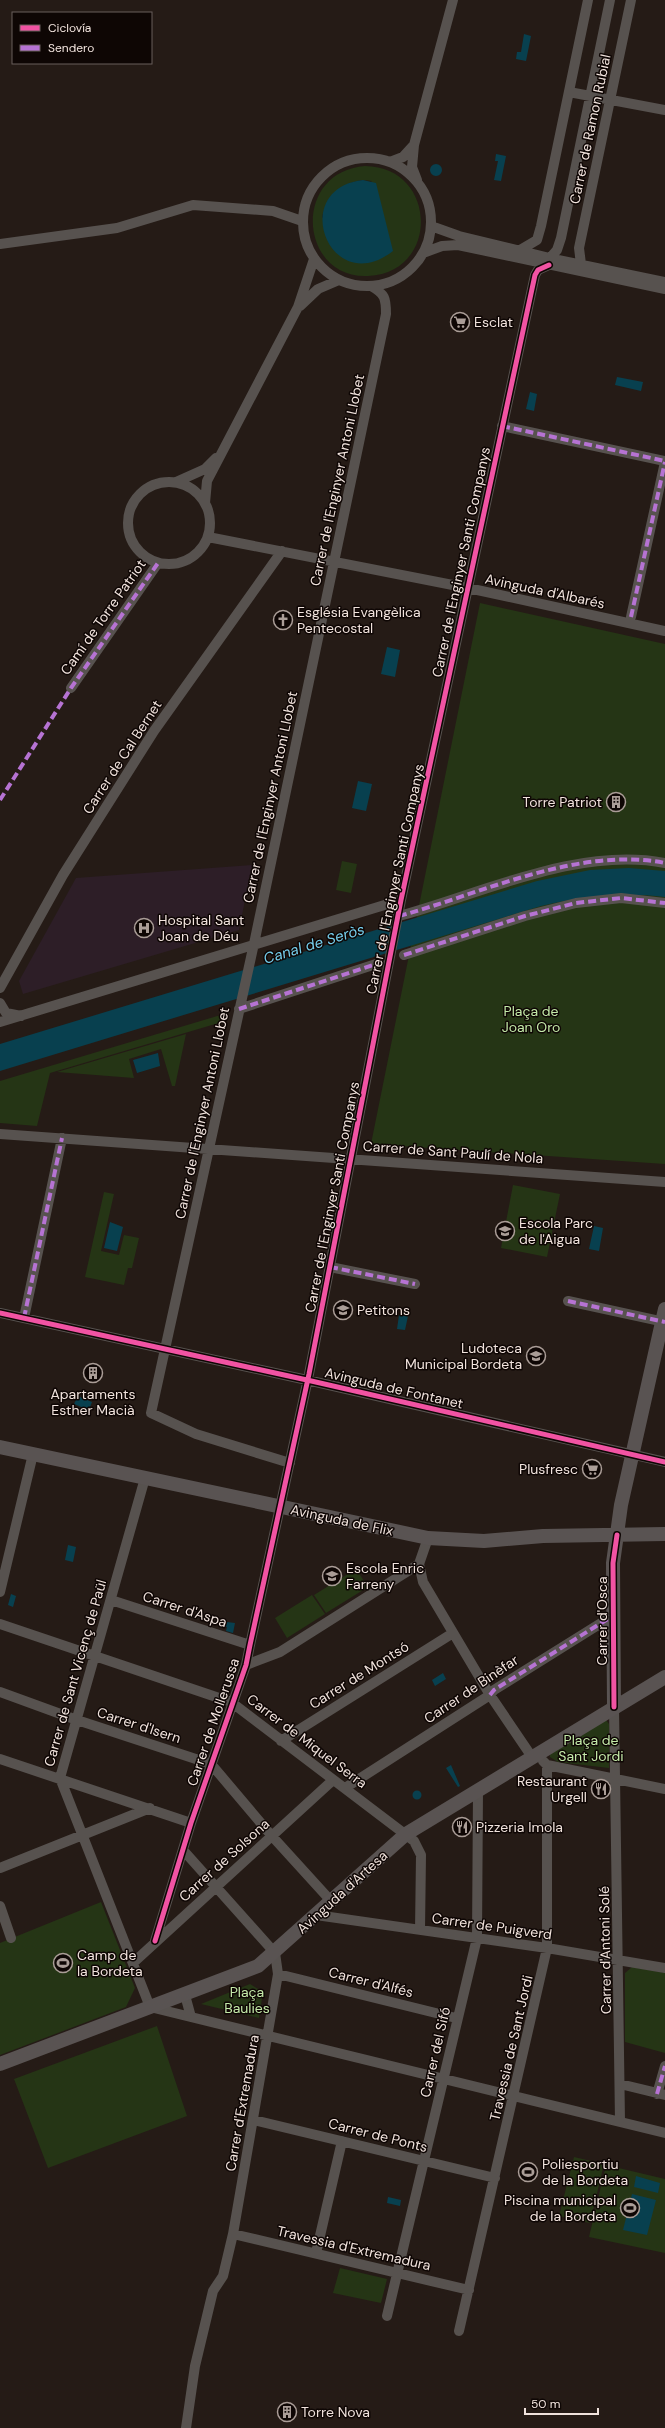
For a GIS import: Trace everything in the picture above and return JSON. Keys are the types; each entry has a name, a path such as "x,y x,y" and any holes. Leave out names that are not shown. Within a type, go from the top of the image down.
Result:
{"main road":[{"name":"Carrer d'Osca","path":"614,1707 614,1563 617,1535 664,1317"},
{"name":"Avinguda de Flix","path":"0,1447 428,1538 484,1541 543,1536 665,1534"},
{"name":"Avinguda d'Artesa","path":"0,2064 244,1973 258,1966 275,1953 330,1901 406,1834 665,1677"}],"street":[{"path":"420,186 407,172 390,162 370,158 350,160 331,168 316,182 306,200 302,221 305,241 314,259 325,271 339,280 353,285 371,286 392,282 410,270 423,253 431,226 428,205 420,186 412,167 414,145 453,0"},
{"name":"Carrer de Ramon Rubial","path":"520,250 538,240 588,0"},
{"name":"Carrer de Ramon Rubial","path":"550,261 557,250 561,238 610,0"},
{"name":"Carrer de Ramon Rubial","path":"581,264 579,248 631,0"},
{"path":"569,92 665,110"},
{"path":"390,162 403,157 414,145"},
{"path":"0,244 117,228 193,205 273,211 302,221"},
{"path":"431,226 459,236 520,250 550,261 581,264 665,282"},
{"path":"423,253 442,246 458,245 550,261 665,289"},
{"path":"205,503 189,487 176,482 162,482 149,487 138,495 129,514 129,535 135,547 145,557 158,563 172,564 185,561 203,547 208,537 210,523 205,503 207,481 219,456 261,382 298,308 314,259"},
{"name":"Carrer de l'Enginyer Santi Companys","path":"281,1506 352,1159 401,900 502,426 535,275 538,270 550,261"},
{"path":"298,308 318,289 339,280"},
{"name":"Carrer de l'Enginyer Antoni Llobet","path":"290,1463 196,1434 151,1413 253,946 386,314 386,299 383,293 371,286"},
{"path":"502,426 665,462 631,617"},
{"path":"176,482 205,469 219,456"},
{"name":"Avinguda d'Albarés","path":"208,537 468,588 665,632"},
{"name":"Carrer de Cal Bernet","path":"0,988 63,874 154,731 282,551"},
{"name":"Camí de Torre Patriot","path":"71,688 158,563"},
{"path":"398,916 577,864 617,860 665,863"},
{"path":"404,955 525,916 576,903 621,898 665,903"},
{"path":"0,1022 401,900"},
{"path":"239,1009 379,963"},
{"path":"0,1003 6,1013 23,1016"},
{"name":"Carrer de Sant Paulí de Nola","path":"0,1134 207,1151 352,1159 665,1182"},
{"path":"24,1318 62,1138"},
{"path":"330,1267 415,1284"},
{"path":"568,1301 664,1317"},
{"name":"Avinguda de Fontanet","path":"0,1313 308,1380 633,1456 665,1462"},
{"path":"0,1592 33,1454"},
{"name":"Carrer de Sant Vicenç de Paül","path":"145,1478 96,1656 60,1778 82,1836 134,1962 150,2007"},
{"name":"Carrer de Mollerussa","path":"154,1941 231,1702 246,1665 281,1506"},
{"path":"428,1538 419,1564 423,1582 490,1695 535,1755 547,1765 617,1778 665,1789"},
{"path":"246,1665 280,1652 419,1564"},
{"name":"Carrer d'Aspa","path":"111,1600 250,1645"},
{"name":"Carrer de Binèfar","path":"345,1788 490,1695 494,1690 614,1615"},
{"name":"Carrer de Miquel Serra","path":"0,1624 231,1702 414,1841 421,1855 420,1930"},
{"name":"Carrer de Montsó","path":"281,1741 452,1632"},
{"name":"Carrer d'Isern","path":"0,1692 77,1720 211,1764"},
{"path":"614,1707 617,1778"},
{"path":"0,1759 191,1823"},
{"path":"211,1764 271,1835 330,1901"},
{"name":"Travessia de Sant Jordi","path":"459,2331 547,1948 547,1765"},
{"name":"Carrer d'Antoni Solé","path":"617,1778 620,2121"},
{"name":"Carrer de Solsona","path":"134,1962 154,1941 333,1780"},
{"name":"Carrer del Sifó","path":"387,2316 444,2079 456,2018 477,1938 478,1790"},
{"path":"0,1868 150,1808"},
{"path":"183,1850 214,1887 275,1953"},
{"path":"0,1906 12,1938"},
{"name":"Carrer de Puigverd","path":"316,1914 547,1948 665,1968"},
{"name":"Carrer d'Extremadura","path":"186,2428 195,2366 213,2291 223,2276 233,2234 254,2120 278,1974 275,1953"},
{"name":"Carrer d'Alfés","path":"278,1974 456,2018"},
{"path":"185,1995 191,2017"},
{"path":"150,2007 665,2133"},
{"path":"620,2084 661,2095 665,2066"},
{"name":"Carrer de Ponts","path":"254,2120 495,2178"},
{"path":"316,2253 342,2141"},
{"name":"Travessia d'Extremadura","path":"233,2234 469,2290"}],"shaded area":[{"name":"Hospital Sant Joan de Déu","path":"252,865 239,930 23,994 19,981 76,878"}],"green space":[{"path":"365,166 389,171 406,183 417,200 421,220 418,240 408,258 392,270 368,276 345,272 328,261 317,244 313,224 315,204 325,186 341,173","holes":["356,181 372,181 322,218 327,204 342,188"]},
{"name":"Plaça de Joan Oro","path":"480,603 665,644 665,1164 371,1144"},
{"path":"342,861 357,864 351,893 336,890"},
{"path":"224,1014 222,1022 50,1073 37,1126 0,1123 0,1081"},
{"path":"186,1034 175,1086 172,1086 161,1049 129,1059 134,1078 57,1072"},
{"path":"513,1185 560,1194 547,1257 501,1248"},
{"path":"104,1192 114,1194 101,1251 119,1255 124,1235 139,1238 132,1268 128,1268 124,1285 85,1277"},
{"path":"356,1569 368,1587 326,1613 314,1595"},
{"path":"312,1595 325,1614 287,1638 275,1618"},
{"name":"Plaça de Sant Jordi","path":"606,1720 609,1724 609,1768 558,1762 550,1757 550,1754"},
{"name":"Camp de la Bordeta","path":"101,1902 135,1988 126,2007 0,2055 0,1943"},
{"path":"632,1967 665,1973 665,2053 625,2042 625,1973"},
{"name":"Plaça Baulies","path":"250,1984 263,1992 259,2018 201,2004"},
{"path":"157,2026 187,2116 48,2168 14,2079"},
{"path":"574,2157 604,2164 590,2223 559,2216"},
{"name":"Piscina municipal de la Bordeta","path":"606,2165 665,2179 665,2253 589,2237"},
{"path":"340,2268 387,2279 381,2303 333,2293"}],"water":[{"path":"524,34 531,36 526,61 516,59 517,52 521,52"},
{"path":"496,154 506,156 501,181 494,180 498,161 495,161"},
{"path":"436,164 440,166 442,170 440,174 436,176 432,174 430,170 432,166"},
{"path":"363,180 376,183 393,251 371,262 351,262 336,252 326,237 322,219 327,202 340,188"},
{"path":"617,377 643,382 641,391 615,385"},
{"path":"530,392 537,394 534,411 526,409"},
{"path":"387,647 400,650 395,677 381,674"},
{"path":"358,781 372,784 366,811 352,808"},
{"path":"629,868 665,871 665,897 618,895 587,897 541,906 0,1071 0,1044 537,881 590,870"},
{"path":"158,1053 160,1066 137,1073 133,1060"},
{"path":"110,1222 123,1227 117,1251 104,1248"},
{"path":"594,1226 603,1228 599,1251 589,1249"},
{"path":"399,1315 408,1316 405,1330 397,1329"},
{"path":"78,1396 92,1402 89,1410 74,1404"},
{"path":"68,1545 76,1547 73,1562 65,1560"},
{"path":"11,1594 16,1596 13,1607 8,1605"},
{"path":"219,1621 235,1623 233,1633 226,1631 227,1627 218,1625"},
{"path":"443,1673 446,1679 435,1686 432,1680"},
{"path":"451,1765 460,1786 458,1787 446,1768"},
{"path":"417,1790 422,1795 417,1800 412,1795"},
{"path":"636,2176 660,2183 658,2193 634,2187"},
{"path":"632,2194 656,2200 647,2235 623,2230"},
{"path":"388,2197 401,2200 400,2206 387,2203"}],"marked path":[{"path":"502,426 665,461"},
{"path":"631,617 665,462"},
{"path":"0,800 71,688 158,563"},
{"path":"399,916 496,885 564,866 598,861 632,859 665,863"},
{"path":"404,955 525,916 576,903 621,898 665,903"},
{"path":"239,1009 379,963"},
{"path":"24,1318 62,1138"},
{"path":"330,1267 415,1284"},
{"path":"568,1301 665,1322"},
{"path":"490,1695 494,1690 614,1615"},
{"path":"657,2094 665,2066"}],"cycle path":[{"path":"155,1941 191,1823 246,1665 309,1374 401,900 535,275 538,270 549,265"},
{"path":"0,1313 307,1380 665,1462"},
{"path":"614,1707 613,1563 617,1535"}],"place":[{"name":"Esclat","path":"460,322"},
{"name":"Església Evangèlica Pentecostal","path":"283,620"},
{"name":"Torre Patriot","path":"616,802"},
{"name":"Hospital Sant Joan de Déu","path":"144,928"},
{"name":"Escola Parc de l'Aigua","path":"505,1231"},
{"name":"Petitons","path":"343,1310"},
{"name":"Ludoteca Municipal Bordeta","path":"536,1356"},
{"name":"Apartaments Esther Macià","path":"93,1373"},
{"name":"Plusfresc","path":"592,1469"},
{"name":"Escola Enric Farreny","path":"332,1576"},
{"name":"Restaurant Urgell","path":"601,1789"},
{"name":"Pizzeria Imola","path":"462,1827"},
{"name":"Camp de la Bordeta","path":"63,1963"},
{"name":"Poliesportiu de la Bordeta","path":"528,2172"},
{"name":"Piscina municipal de la Bordeta","path":"630,2208"},
{"name":"Torre Nova","path":"287,2412"}],"water label":[{"name":"Canal de Seròs","path":"314,944"}]}
